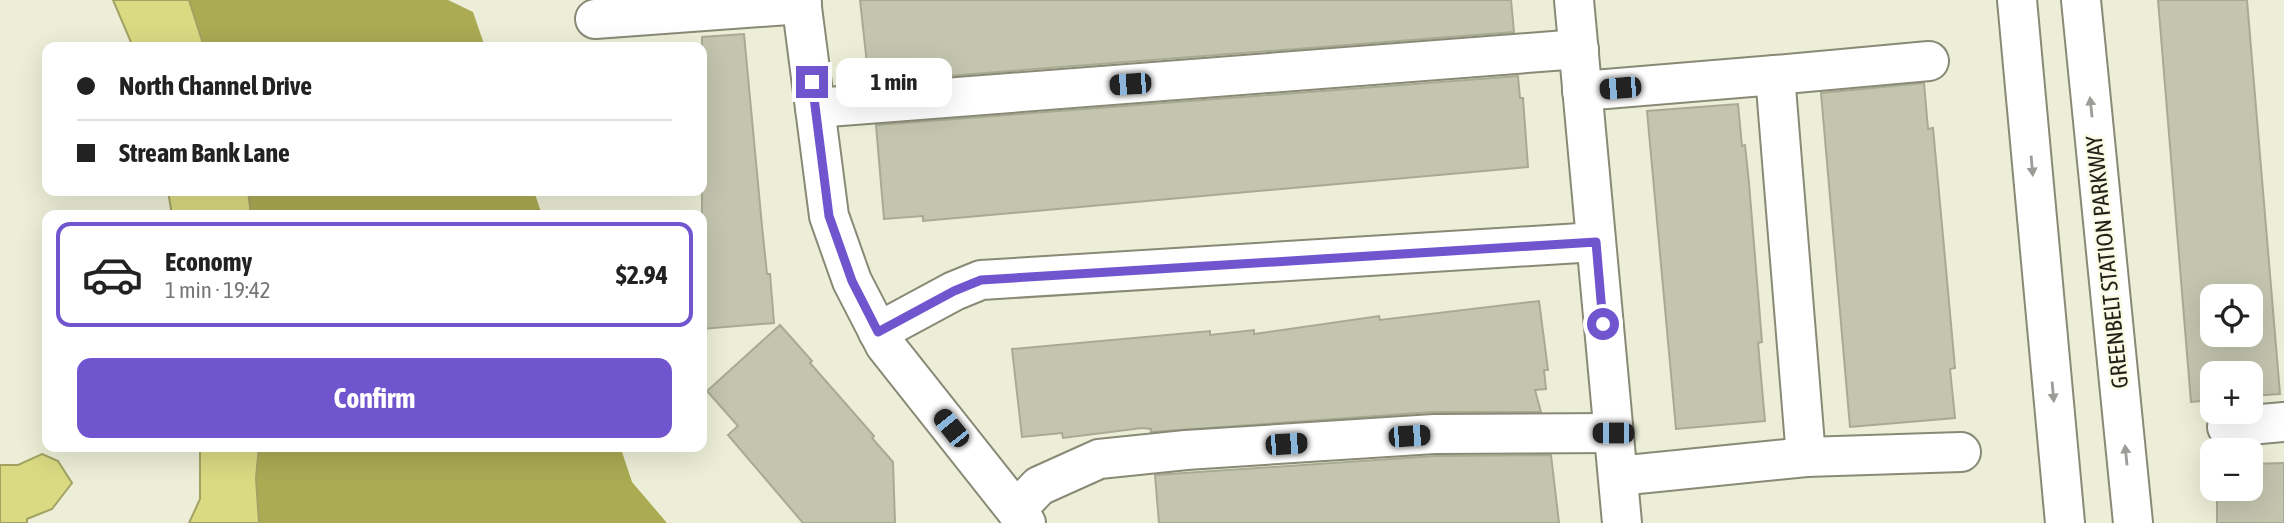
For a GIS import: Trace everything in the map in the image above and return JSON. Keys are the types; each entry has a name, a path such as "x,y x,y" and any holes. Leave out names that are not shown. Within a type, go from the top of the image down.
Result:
{"street":[{"path":"1574,0 1622,523"},
{"path":"2017,0 2065,523"},
{"name":"GREENBELT STATION PARKWAY","path":"2081,0 2133,523"},
{"path":"595,19 802,2 829,216 852,281 885,345 1021,517 1039,486 1099,459 1186,450 1434,434 1613,433"},
{"path":"815,108 1579,48"},
{"path":"1582,91 1929,61"},
{"path":"1775,75 1806,457"},
{"path":"878,332 954,291 981,280 1596,242"},
{"path":"2227,427 2284,422"},
{"path":"1618,476 1806,457 1961,452"}],"shaded area":[{"path":"113,0 189,0 202,42 131,42"},
{"path":"152,0 448,0 473,12 483,42 163,42"},
{"path":"169,196 249,196 250,210 171,210"},
{"path":"201,196 536,196 540,210 204,210"},
{"path":"200,452 258,452 256,478 259,523 189,523 200,499"},
{"path":"226,452 622,452 632,482 667,523 235,523"},
{"path":"42,454 58,461 72,483 52,509 27,519 27,523 0,523 0,465 18,465"}],"building":[{"path":"860,0 1511,0 1514,32 869,82"},
{"path":"2158,0 2247,0 2280,394 2263,395 2263,361 2200,361 2200,401 2191,402"},
{"path":"744,34 774,323 707,329 707,210 702,210 702,196 707,196 707,42 702,42 702,37"},
{"path":"1518,76 1520,98 1523,98 1528,167 923,221 923,216 884,219 876,125"},
{"path":"1924,83 1928,129 1933,128 1942,225 1955,368 1950,369 1955,418 1850,427 1821,93"},
{"path":"1738,104 1749,183 1762,342 1758,343 1765,421 1676,429 1647,111"},
{"path":"1539,301 1548,370 1544,370 1546,389 1535,390 1541,412 1433,412 1151,432 1151,429 1142,428 1063,438 1062,433 1022,437 1012,349 1210,331 1210,335 1254,330 1254,334 1379,316 1380,320"},
{"path":"780,325 893,462 895,523 803,523 728,435 738,426 707,391"},
{"path":"1551,455 1559,523 1159,523 1155,475 1435,456"},
{"path":"2284,463 2284,523 2217,523 2217,501 2263,501 2263,464"}],"route":[{"path":"812,82 829,216 852,281 878,332 954,291 981,280 1596,242 1603,324"}]}
